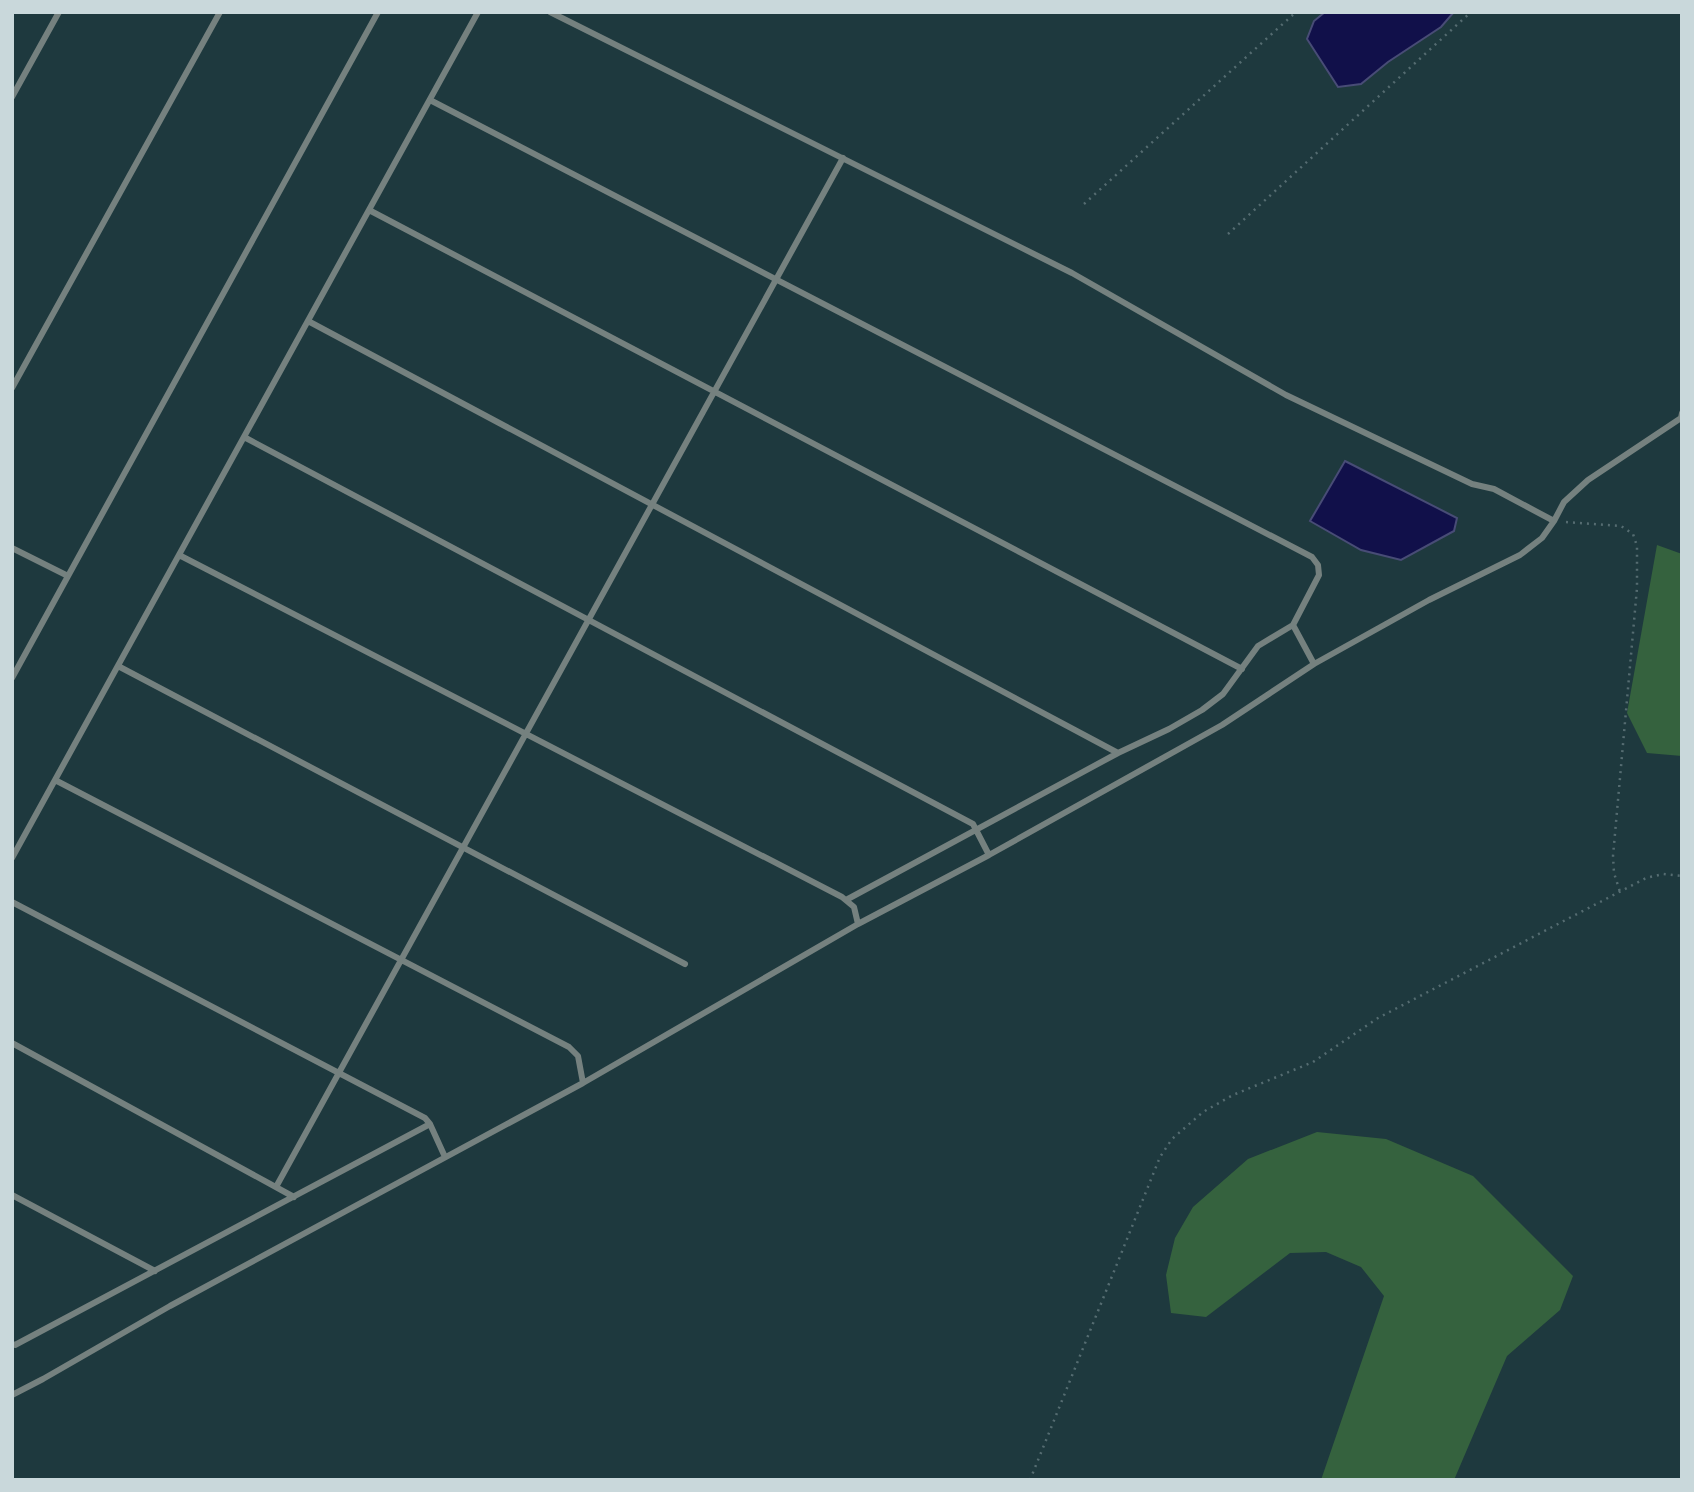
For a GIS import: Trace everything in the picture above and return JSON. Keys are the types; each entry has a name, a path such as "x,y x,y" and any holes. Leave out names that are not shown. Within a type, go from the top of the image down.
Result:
{"lane":[{"path":"12,97 59,12"},
{"path":"12,388 220,12"},
{"path":"12,678 378,12"},
{"path":"12,858 478,12"},
{"path":"550,12 1072,272 1286,395 1472,484 1494,489 1554,521"},
{"path":"430,100 1312,557 1318,565 1319,575 1293,625 1258,646 1223,694 1202,710 846,900"},
{"path":"276,1188 843,158"},
{"path":"369,210 1242,668"},
{"path":"308,321 1118,753"},
{"path":"12,1395 170,1306 583,1083 858,924 989,855 1222,724 1314,664 1429,600 1520,555 1542,538 1564,502 1588,480 1681,418 1682,413"},
{"path":"244,437 973,824 989,855"},
{"path":"12,548 68,576"},
{"path":"179,555 846,900 854,907 858,924"},
{"path":"1293,625 1314,664"},
{"path":"118,666 685,964"},
{"path":"55,780 569,1047 578,1056 583,1083"},
{"path":"12,902 425,1118 445,1157"},
{"path":"12,1043 293,1197"},
{"path":"12,1344 15,1345 430,1124"},
{"path":"12,1195 155,1271"}],"path":[{"path":"1084,204 1296,12"},
{"path":"1228,234 1471,12"},
{"path":"1554,521 1621,526 1633,534 1637,546 1637,588 1613,856 1614,873 1620,892"},
{"path":"1030,1480 1160,1157 1172,1139 1203,1112 1233,1095 1313,1062 1378,1018 1646,878 1663,874 1682,876"}],"green space":[{"path":"1657,545 1682,554 1682,756 1647,753 1627,713"},
{"path":"1317,1132 1386,1139 1473,1176 1573,1276 1560,1310 1507,1356 1454,1480 1321,1480 1384,1296 1361,1267 1326,1252 1290,1253 1206,1317 1171,1313 1166,1275 1175,1238 1193,1207 1248,1159"}],"shaded area":[{"path":"1325,12 1454,12 1441,27 1388,62 1361,84 1338,87 1307,39 1314,21"},
{"path":"1345,461 1457,518 1454,531 1401,560 1361,550 1310,521"}]}
